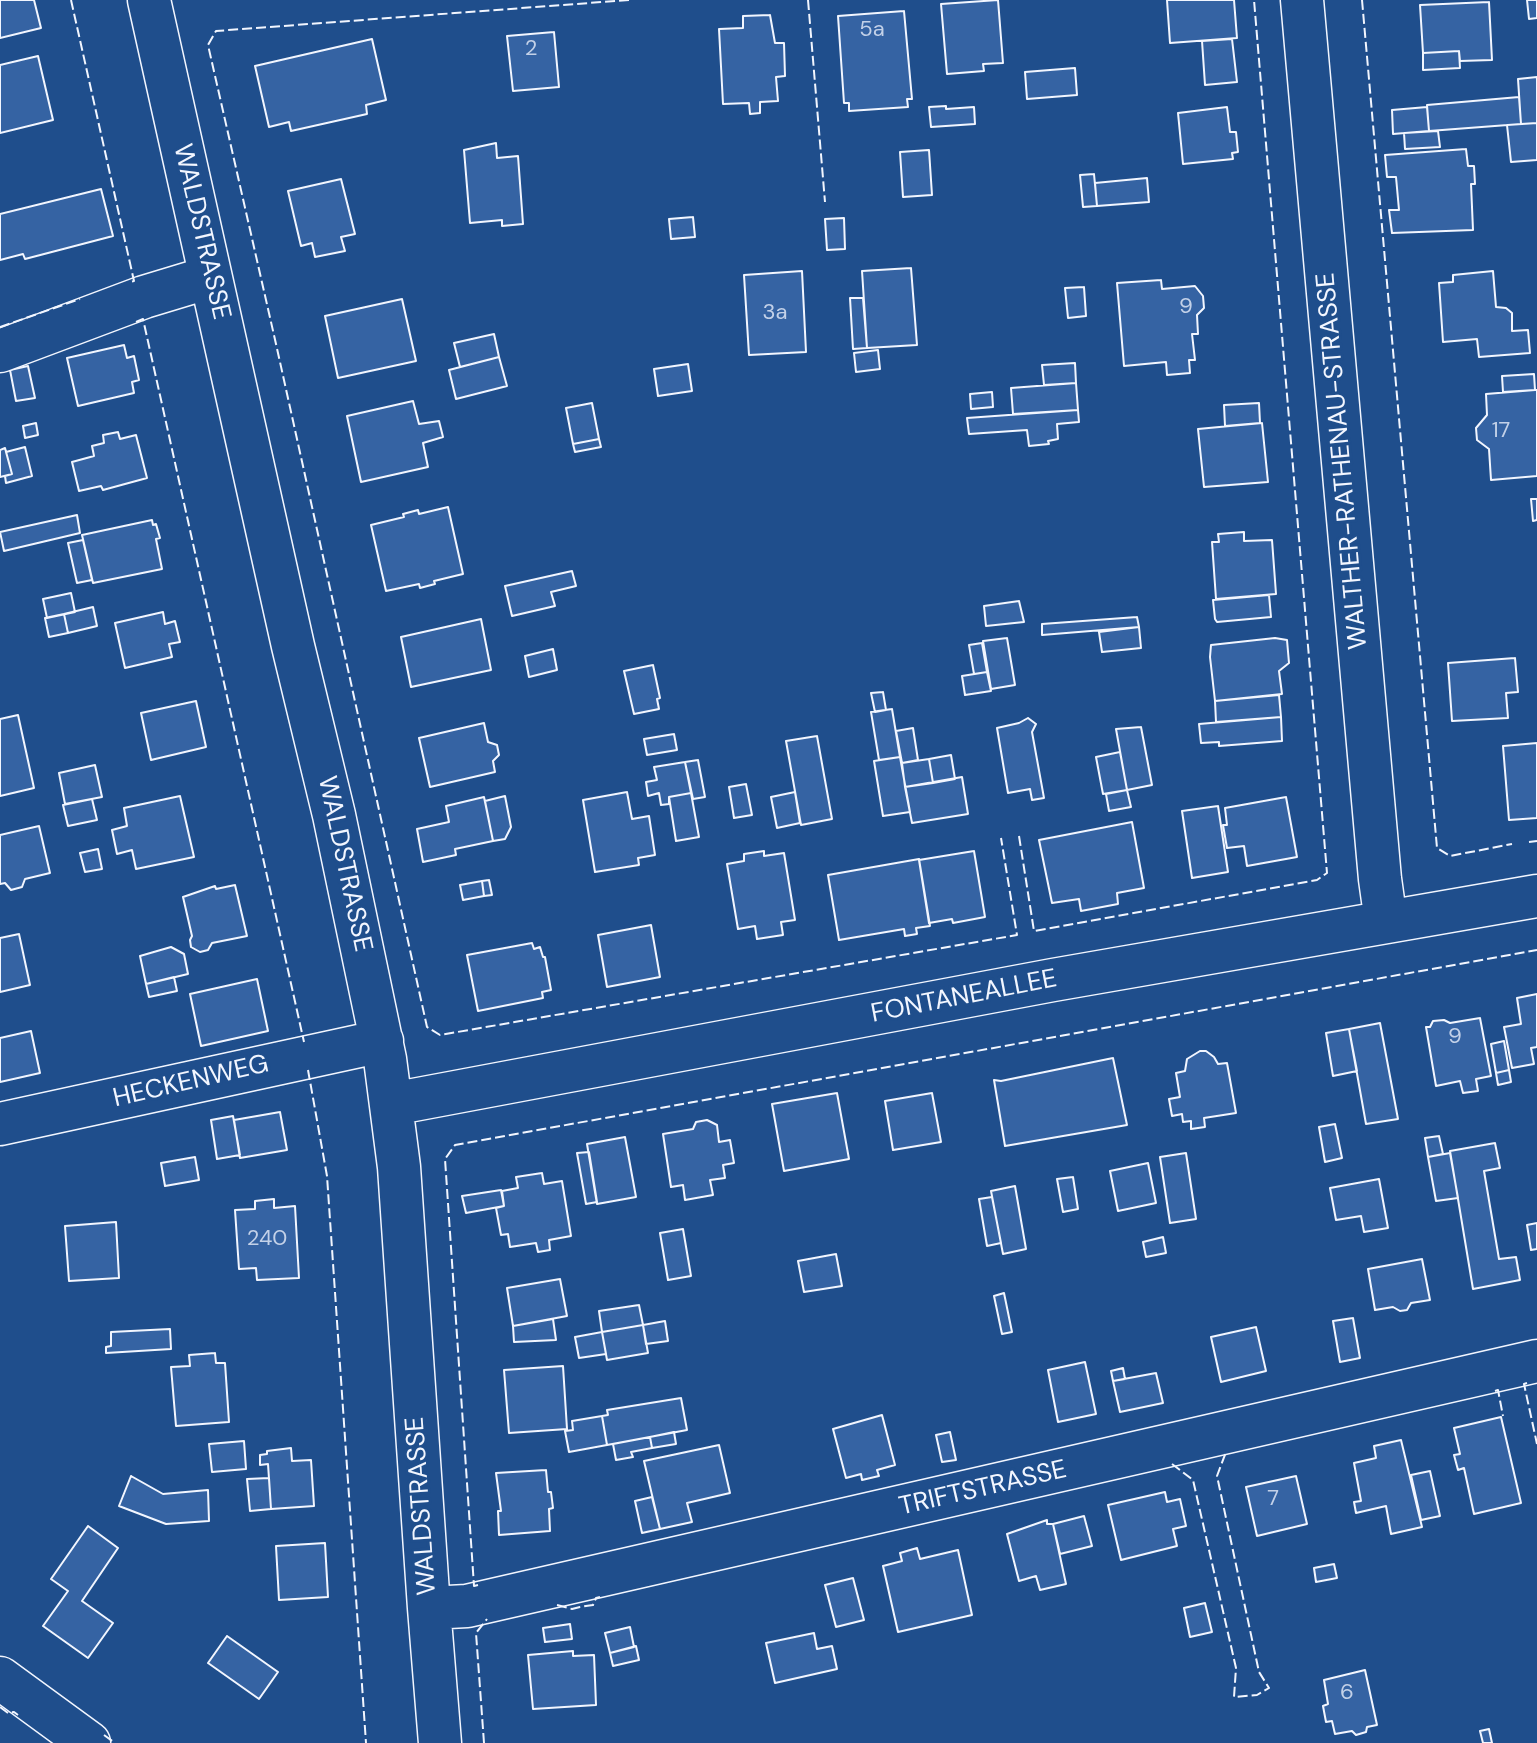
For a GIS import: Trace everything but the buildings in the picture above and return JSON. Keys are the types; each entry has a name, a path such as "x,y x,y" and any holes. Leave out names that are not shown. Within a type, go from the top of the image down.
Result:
{"street":[{"name":"WALDSTRASSE","path":"149,0 334,815 382,1041 392,1104 440,1743"},
{"name":"WALTHER-RATHENAU-STRASSE","path":"1302,0 1386,922"},
{"path":"0,351 144,297 210,277"},
{"name":"FONTANEALLEE","path":"392,1104 1081,975 1537,896"},
{"name":"HECKENWEG","path":"0,1124 382,1041"},
{"name":"TRIFTSTRASSE","path":"429,1608 467,1606 1537,1361"},
{"path":"0,1678 89,1743"}],"fence":[{"path":"71,0 134,281 129,282"},
{"path":"629,0 216,31 208,45 427,1027 440,1035 1017,935 1001,838"},
{"path":"808,0 825,202"},
{"path":"1019,836 1034,931 1317,880 1327,873 1254,0"},
{"path":"1362,0 1437,848 1450,856 1512,844"},
{"path":"0,327 80,299"},
{"path":"136,322 143,319 304,1042"},
{"path":"1529,842 1537,841"},
{"path":"478,1585 474,1586 445,1159 455,1145 1537,950"},
{"path":"308,1070 327,1176 366,1743"},
{"path":"1527,1383 1524,1384 1537,1444"},
{"path":"1495,1391 1498,1390 1503,1416"},
{"path":"1172,1464 1193,1480 1236,1668 1234,1697 1257,1695 1269,1688 1259,1672 1217,1476 1226,1452"},
{"path":"557,1605 572,1609 593,1605 600,1597"},
{"path":"484,1743 476,1633 487,1619"},
{"path":"0,1707 18,1715"},
{"path":"104,1735 115,1743"}]}
